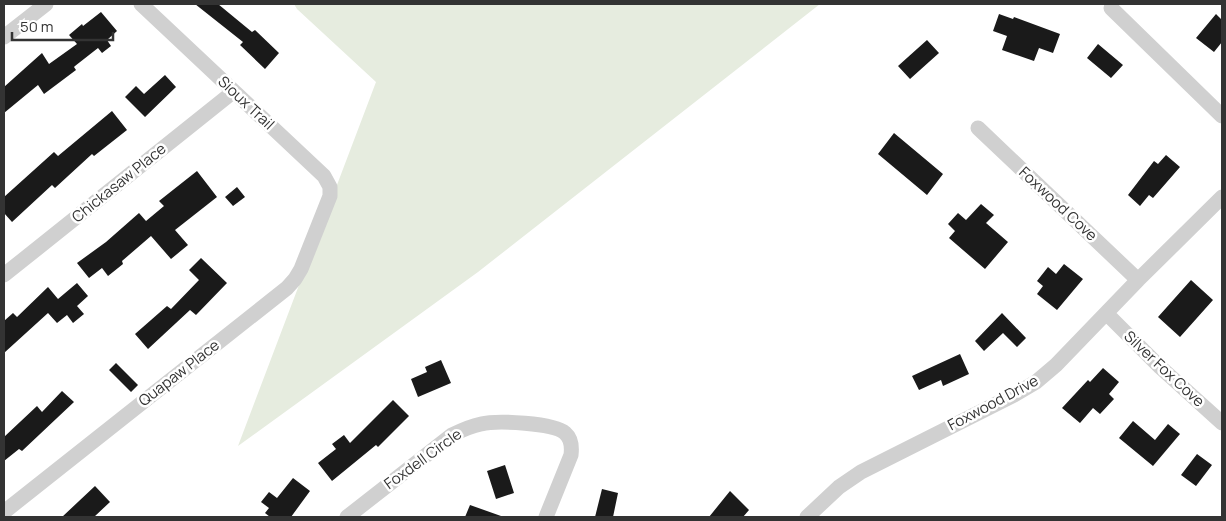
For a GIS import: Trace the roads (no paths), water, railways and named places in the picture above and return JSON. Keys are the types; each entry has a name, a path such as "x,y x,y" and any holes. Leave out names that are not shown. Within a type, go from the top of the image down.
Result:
{"street":[{"path":"4,36 46,4"},
{"name":"Sioux Trail","path":"140,4 328,181 330,196 324,212"},
{"path":"1111,8 1222,116"},
{"name":"Chickasaw Place","path":"4,275 233,92"},
{"name":"Foxwood Cove","path":"978,128 1138,280"},
{"name":"Foxwood Drive","path":"807,517 826,498 861,472 1036,382 1056,366 1138,280 1222,197"},
{"name":"Quapaw Place","path":"4,512 287,288 295,280 301,269 324,212"},
{"name":"Silver Fox Cove","path":"1106,314 1222,423"},
{"name":"Foxdell Circle","path":"347,517 452,435 466,428 491,422 520,423 558,429 569,438 572,446 571,455 546,517"}]}
